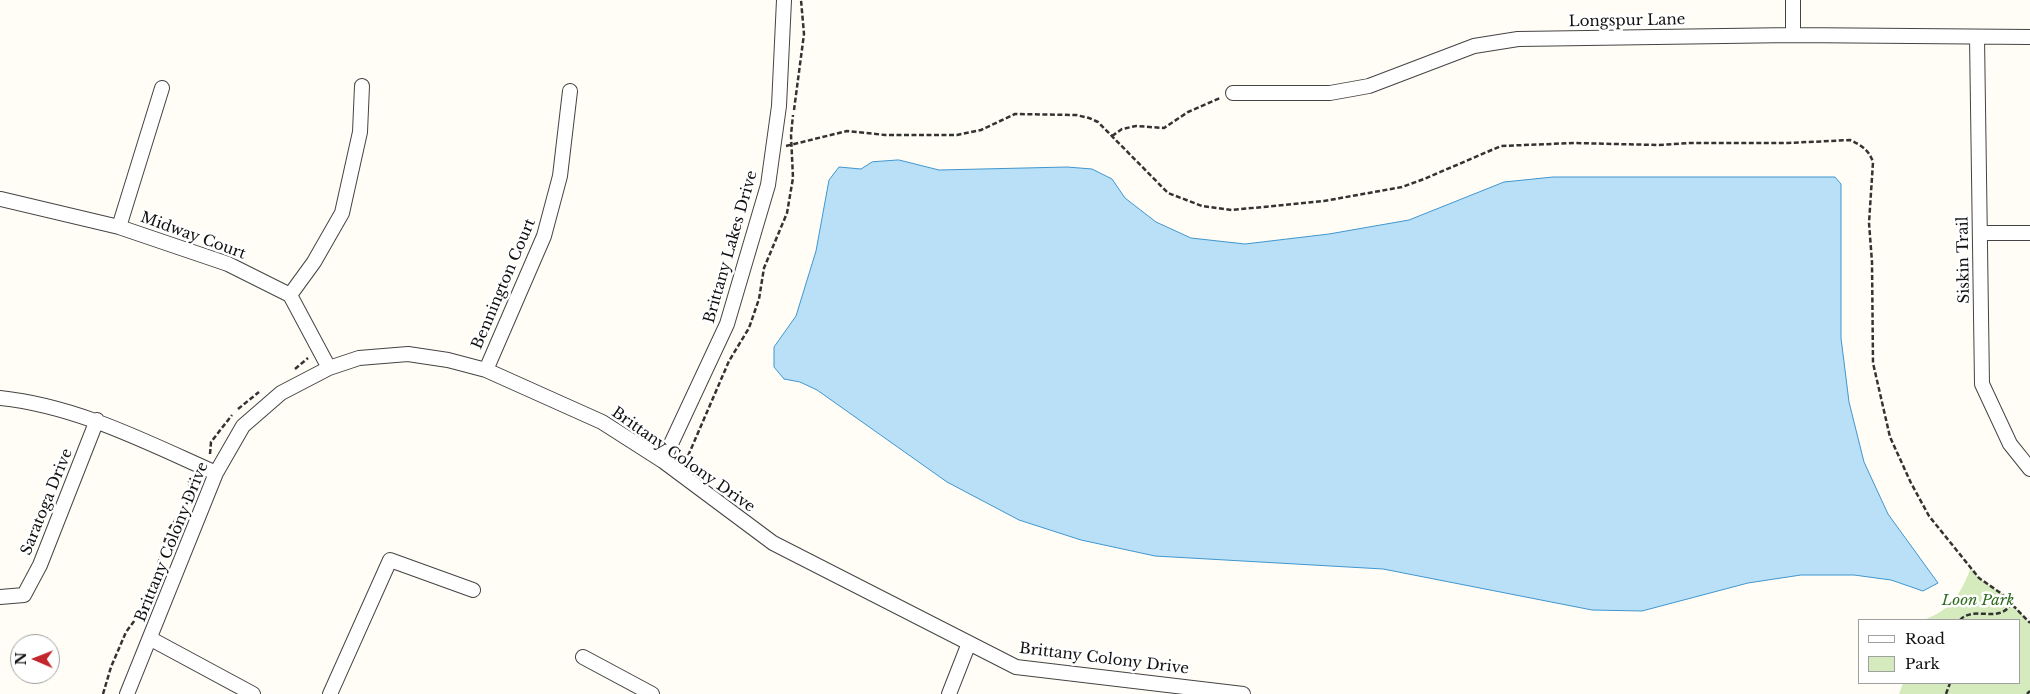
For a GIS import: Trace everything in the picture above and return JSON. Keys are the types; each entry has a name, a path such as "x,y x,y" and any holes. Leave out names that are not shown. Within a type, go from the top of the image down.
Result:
{"street":[{"name":"Brittany Lakes Drive","path":"663,461 727,324 768,185 783,58 784,0"},
{"path":"1793,0 1793,35"},
{"name":"Longspur Lane","path":"1233,93 1330,93 1369,86 1474,46 1518,39 1793,35 2030,37"},
{"name":"Siskin Trail","path":"1977,37 1982,384 2010,444 2030,469"},
{"path":"329,368 290,295 314,262 342,213 360,132 362,86"},
{"path":"119,227 162,88"},
{"name":"Bennington Court","path":"486,370 544,236 560,176 570,91"},
{"name":"Midway Court","path":"0,199 119,227 228,264 290,295"},
{"path":"1980,233 2030,233"},
{"name":"Brittany Colony Drive","path":"127,694 151,639 216,473 243,426 281,393 329,368 359,358 408,354 448,360 486,370 602,422 663,461 773,543 1016,666 1150,688 1243,694"},
{"path":"0,398 18,400 97,420 216,473"},
{"name":"Saratoga Drive","path":"0,597 24,595 40,564 97,420"},
{"path":"330,694 390,560 473,590"},
{"path":"151,639 253,694"},
{"path":"949,694 969,642"},
{"path":"583,657 652,694"}],"path":[{"path":"1112,136 1122,129 1136,126 1164,128 1196,108 1233,93"},
{"path":"773,149 846,131 885,135 957,135 982,130 1015,114 1034,113 1089,118 1098,122 1168,193 1202,206 1232,210 1324,201 1402,186 1424,180 1492,150 1509,146 1607,142 1658,145 1690,142 1788,143 1850,140 1859,144 1871,155 1873,162 1869,222 1872,262 1873,363 1890,437 1911,483 1929,516 1979,578 2011,604 2030,623"},
{"path":"1962,619 1971,614 1997,614 2007,610 2011,604"},
{"path":"2027,694 2030,691"}],"green space":[{"name":"Loon Park","path":"1971,568 1979,578 2002,594 2030,623 2030,694 1899,694 1903,684 2020,684 2020,619 1926,619 1948,606 1959,594"}],"water":[{"path":"899,160 939,170 1067,167 1092,169 1112,179 1125,198 1156,222 1191,238 1245,244 1329,234 1409,220 1504,182 1553,177 1835,177 1841,184 1841,338 1849,402 1864,462 1888,514 1938,583 1923,591 1891,580 1854,575 1801,575 1748,583 1642,611 1592,610 1383,569 1155,556 1081,540 1019,520 947,482 817,390 800,382 784,379 774,367 774,347 796,316 816,251 829,180 839,167 861,169 872,162"}]}
